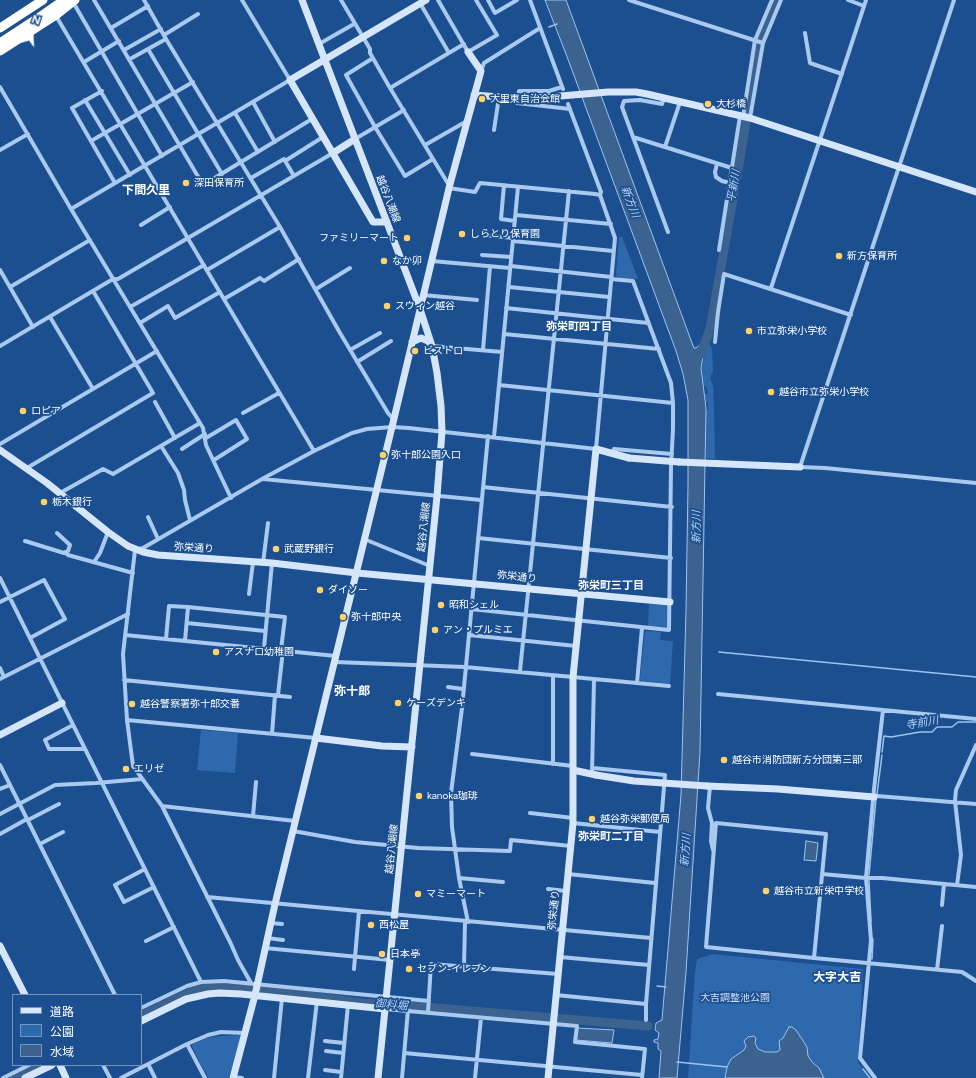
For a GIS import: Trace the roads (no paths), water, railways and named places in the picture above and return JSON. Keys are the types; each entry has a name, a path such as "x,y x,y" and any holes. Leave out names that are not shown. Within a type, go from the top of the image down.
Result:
{"highway":[{"path":"0,28 43,0"},
{"path":"0,36 54,0"},
{"path":"0,51 56,15 70,1"},
{"path":"0,43 44,14 70,1"}],"street":[{"path":"94,0 181,145 203,185 312,119"},
{"path":"144,0 299,259 393,423"},
{"path":"242,0 373,222 387,222"},
{"name":"越谷八潮線","path":"302,0 420,309 432,346 441,406 442,432 437,496 378,1078"},
{"path":"340,0 354,24 364,37 373,58 390,88 449,186 475,192 480,183 600,195"},
{"path":"438,0 468,52 481,71"},
{"path":"468,52 497,35 476,0"},
{"path":"488,0 495,13 518,0"},
{"path":"530,0 563,88 550,91 519,91 517,103 569,106 601,192 600,195 615,238 596,449 581,593 670,602"},
{"path":"629,0 763,43"},
{"path":"745,117 755,40 772,0"},
{"path":"719,250 732,168 763,43 781,0"},
{"path":"848,0 864,6"},
{"path":"771,288 866,0"},
{"path":"800,467 954,0"},
{"path":"70,1 102,52 162,156"},
{"path":"71,209 423,2 449,53"},
{"path":"111,28 148,6"},
{"path":"130,59 148,49 198,14"},
{"path":"56,15 314,451"},
{"path":"319,44 354,24"},
{"path":"242,1078 233,1078 357,573 449,186 474,95 484,63 540,28"},
{"path":"124,50 161,29"},
{"path":"805,33 810,63 842,74"},
{"path":"84,62 119,41"},
{"path":"390,88 464,44"},
{"path":"148,49 222,174"},
{"path":"373,58 346,75 375,127 405,176 433,159"},
{"path":"91,141 193,82"},
{"path":"0,87 71,209 200,423 205,436 206,445 231,498"},
{"path":"102,91 72,108 115,183"},
{"path":"474,95 518,98 571,96 608,92 636,92 745,117 976,192"},
{"path":"494,130 499,97"},
{"path":"664,98 662,104 640,100 624,101 622,108 668,232"},
{"path":"85,100 130,175"},
{"path":"253,102 275,142"},
{"path":"665,147 680,102"},
{"path":"0,346 113,279 118,279 404,110"},
{"path":"235,113 258,152"},
{"path":"425,145 467,120"},
{"path":"0,150 28,134"},
{"path":"633,137 732,168"},
{"path":"251,178 284,159 285,161 323,138"},
{"path":"285,161 294,176"},
{"path":"717,164 715,172 716,177 722,181 730,183"},
{"path":"504,185 501,219 515,221"},
{"path":"494,437 518,187"},
{"path":"520,671 569,191"},
{"path":"141,225 170,207"},
{"path":"516,214 611,224"},
{"path":"208,270 280,227"},
{"path":"484,235 613,251"},
{"path":"10,287 90,240"},
{"path":"482,255 511,257"},
{"path":"224,299 260,278 264,281 299,259"},
{"path":"432,260 561,271 633,281 671,383 673,403 669,630 471,609"},
{"path":"130,307 204,265"},
{"path":"483,350 490,266"},
{"path":"316,289 350,268"},
{"path":"0,270 33,327"},
{"path":"714,342 724,274 851,315"},
{"path":"410,284 413,287 419,288 427,280"},
{"path":"508,287 609,297"},
{"path":"27,468 153,393 93,291"},
{"path":"140,323 168,306 175,318 220,292"},
{"path":"423,295 477,300"},
{"path":"506,308 648,323"},
{"path":"50,317 93,389"},
{"path":"350,350 380,333"},
{"path":"504,334 658,349"},
{"path":"412,342 416,339 424,339 432,346 502,352"},
{"path":"358,362 391,341"},
{"path":"0,444 157,351"},
{"path":"499,385 673,403"},
{"path":"243,413 279,393"},
{"path":"155,402 175,438"},
{"path":"182,449 236,420 247,439 214,460"},
{"path":"59,493 103,470 113,474 200,423"},
{"path":"255,988 238,960 162,806 133,766 127,720 123,654 133,573 132,561 135,550 143,548 262,479 314,451 352,433 393,423 442,432 596,449 629,458 679,462 825,468 976,483"},
{"path":"464,967 467,922 452,827 451,793 469,635 488,436"},
{"path":"161,446 178,473 184,490 190,520"},
{"path":"612,454 614,449 672,454"},
{"name":"弥栄通り","path":"0,450 27,468 108,532 135,550 158,555 264,562 357,573 581,593 573,677 573,821 548,1078"},
{"path":"262,479 481,500"},
{"path":"483,487 672,507"},
{"path":"148,517 158,539"},
{"path":"264,562 268,523"},
{"path":"94,562 100,553 108,532"},
{"path":"57,533 70,545 68,551 65,552"},
{"path":"478,538 671,558"},
{"path":"364,539 430,566"},
{"path":"25,541 37,546 65,552 68,555 133,573"},
{"path":"249,594 252,562"},
{"path":"264,648 272,563"},
{"path":"0,579 201,982"},
{"path":"0,602 44,580 65,620 30,638"},
{"path":"166,639 169,606 285,617 272,734"},
{"path":"185,641 188,607"},
{"path":"0,668 2,678 128,614"},
{"path":"187,623 265,631"},
{"path":"637,683 642,628"},
{"path":"125,635 282,650 335,659 520,671 669,686"},
{"path":"469,635 576,646"},
{"path":"552,764 553,675"},
{"path":"594,679 594,772"},
{"path":"124,680 290,697"},
{"path":"448,687 463,689"},
{"path":"718,694 976,719"},
{"path":"0,735 62,703"},
{"path":"875,1078 860,1058 871,940 866,878 883,710"},
{"path":"127,720 316,738 382,746 412,747"},
{"path":"73,725 45,740 49,750 85,749"},
{"path":"958,885 962,855 955,802 956,790 976,745"},
{"path":"472,754 552,764 634,781 778,789 976,804"},
{"path":"1,767 115,994"},
{"path":"594,772 665,775 651,938 646,1020"},
{"path":"0,814 55,785 142,779"},
{"path":"253,816 256,782"},
{"path":"0,789 10,784"},
{"path":"709,786 708,808 712,823 711,841 714,852"},
{"path":"0,834 59,804"},
{"path":"162,806 295,821"},
{"path":"530,813 573,821 660,832"},
{"path":"814,958 826,834 716,824 706,947 814,958 962,972 976,982"},
{"path":"293,831 355,842 418,848 510,851 511,840 570,846"},
{"path":"40,844 63,832"},
{"path":"145,869 115,885 124,902 154,887"},
{"path":"568,874 656,883"},
{"path":"822,874 976,887"},
{"path":"459,878 503,882"},
{"path":"942,905 944,884"},
{"path":"548,889 566,891"},
{"path":"207,897 651,938"},
{"path":"354,969 359,912"},
{"path":"271,923 282,924"},
{"path":"937,970 942,926"},
{"path":"146,941 174,927"},
{"path":"268,938 283,940"},
{"path":"0,946 24,994"},
{"path":"265,948 390,960"},
{"path":"560,956 649,965"},
{"path":"428,1012 432,964 558,974"},
{"path":"142,1008 187,986 201,982 224,981 255,988 282,998 576,1026 575,1042 645,1049 642,1076 404,1053"},
{"path":"142,1020 175,1004 197,996 255,988 429,1001"},
{"path":"556,996 646,1004"},
{"path":"274,1078 282,998"},
{"path":"308,1078 317,1001"},
{"path":"341,1078 348,1004"},
{"path":"402,1078 408,1010"},
{"path":"475,1078 481,1018"},
{"path":"121,1078 187,1044 208,1035 221,1032 245,1033"},
{"path":"325,1041 344,1043"},
{"path":"187,1044 205,1078"},
{"path":"326,1051 343,1053"},
{"path":"148,1064 155,1078"},
{"path":"3,1078 27,1066"},
{"path":"25,1078 50,1066"},
{"path":"60,1066 66,1078"},
{"path":"104,1066 110,1078"},
{"path":"325,1070 341,1072"}],"water":[{"name":"新方川","path":"545,0 566,0 694,348 701,344 705,346 701,368 706,408 700,752 686,972 677,1078 659,1078 661,1051 658,1049 658,1043 654,1042 654,1040 658,1039 659,1033 655,1030 656,1023 662,1020 681,795 686,610 688,400 683,374 676,351"},
{"path":"806,841 818,843 816,861 804,860"},
{"path":"789,1027 796,1030 807,1047 808,1056 819,1068 824,1078 725,1078 727,1067 731,1059 744,1050 746,1046 744,1041 748,1037 754,1036 756,1038 755,1043 758,1049 765,1052 777,1052 780,1050 779,1041 783,1038"},
{"path":"577,1028 614,1030 612,1043 576,1040"}],"waterway":[{"name":"平新川","path":"700,355 710,329 758,48 776,0"},
{"path":"549,27 557,24"},
{"path":"719,652 976,677"},
{"name":"寺前川","path":"882,752 884,736 891,737 920,732 932,732 937,727 952,727 958,722 976,722"},
{"name":"寺前川","path":"877,794 882,755"},
{"name":"寺前川","path":"869,875 876,799"},
{"name":"寺前川","path":"869,880 871,921"},
{"name":"寺前川","path":"872,959 873,939"},
{"path":"657,986 666,987"},
{"name":"御料堀","path":"142,1016 193,991 205,987 266,990 363,1003 648,1026"},
{"path":"677,1062 727,1067"},
{"name":"御料堀","path":"14,1078 38,1066"},
{"path":"863,1069 870,1078"}],"place":[{"name":"大里東自治会館","path":"482,99"},
{"name":"大杉橋","path":"708,104"},
{"name":"深田保育所","path":"186,183"},
{"name":"しらとり保育園","path":"462,234"},
{"name":"ファミリーマート","path":"407,238"},
{"name":"新方保育所","path":"839,256"},
{"name":"なか卯","path":"384,261"},
{"name":"スウィン越谷","path":"387,306"},
{"name":"市立弥栄小学校","path":"749,331"},
{"name":"ビストロ","path":"415,351"},
{"name":"越谷市立弥栄小学校","path":"771,392"},
{"name":"ロピア","path":"23,411"},
{"name":"弥十郎公園入口","path":"383,455"},
{"name":"栃木銀行","path":"44,502"},
{"name":"武蔵野銀行","path":"276,549"},
{"name":"ダイソー","path":"320,590"},
{"name":"昭和シェル","path":"441,605"},
{"name":"弥十郎中央","path":"343,617"},
{"name":"アン・プルミエ","path":"435,630"},
{"name":"アスナロ幼稚園","path":"216,652"},
{"name":"ケーズデンキ","path":"398,703"},
{"name":"越谷警察署弥十郎交番","path":"132,704"},
{"name":"越谷市消防団新方分団第三部","path":"724,760"},
{"name":"エリゼ","path":"126,769"},
{"name":"kanoka珈琲","path":"419,796"},
{"name":"越谷弥栄郵便局","path":"592,819"},
{"name":"越谷市立新栄中学校","path":"766,891"},
{"name":"マミーマート","path":"418,894"},
{"name":"西松屋","path":"371,925"},
{"name":"日本亭","path":"382,954"},
{"name":"セブン-イレブン","path":"409,969"}],"district":[{"name":"下間久里","path":"146,190"},
{"name":"弥栄町四丁目","path":"579,327"},
{"name":"弥栄町三丁目","path":"611,586"},
{"name":"弥十郎","path":"352,691"},
{"name":"弥栄町二丁目","path":"611,837"},
{"name":"大字大吉","path":"837,977"}],"park label":[{"name":"大吉調整池公園","path":"735,998"}]}
